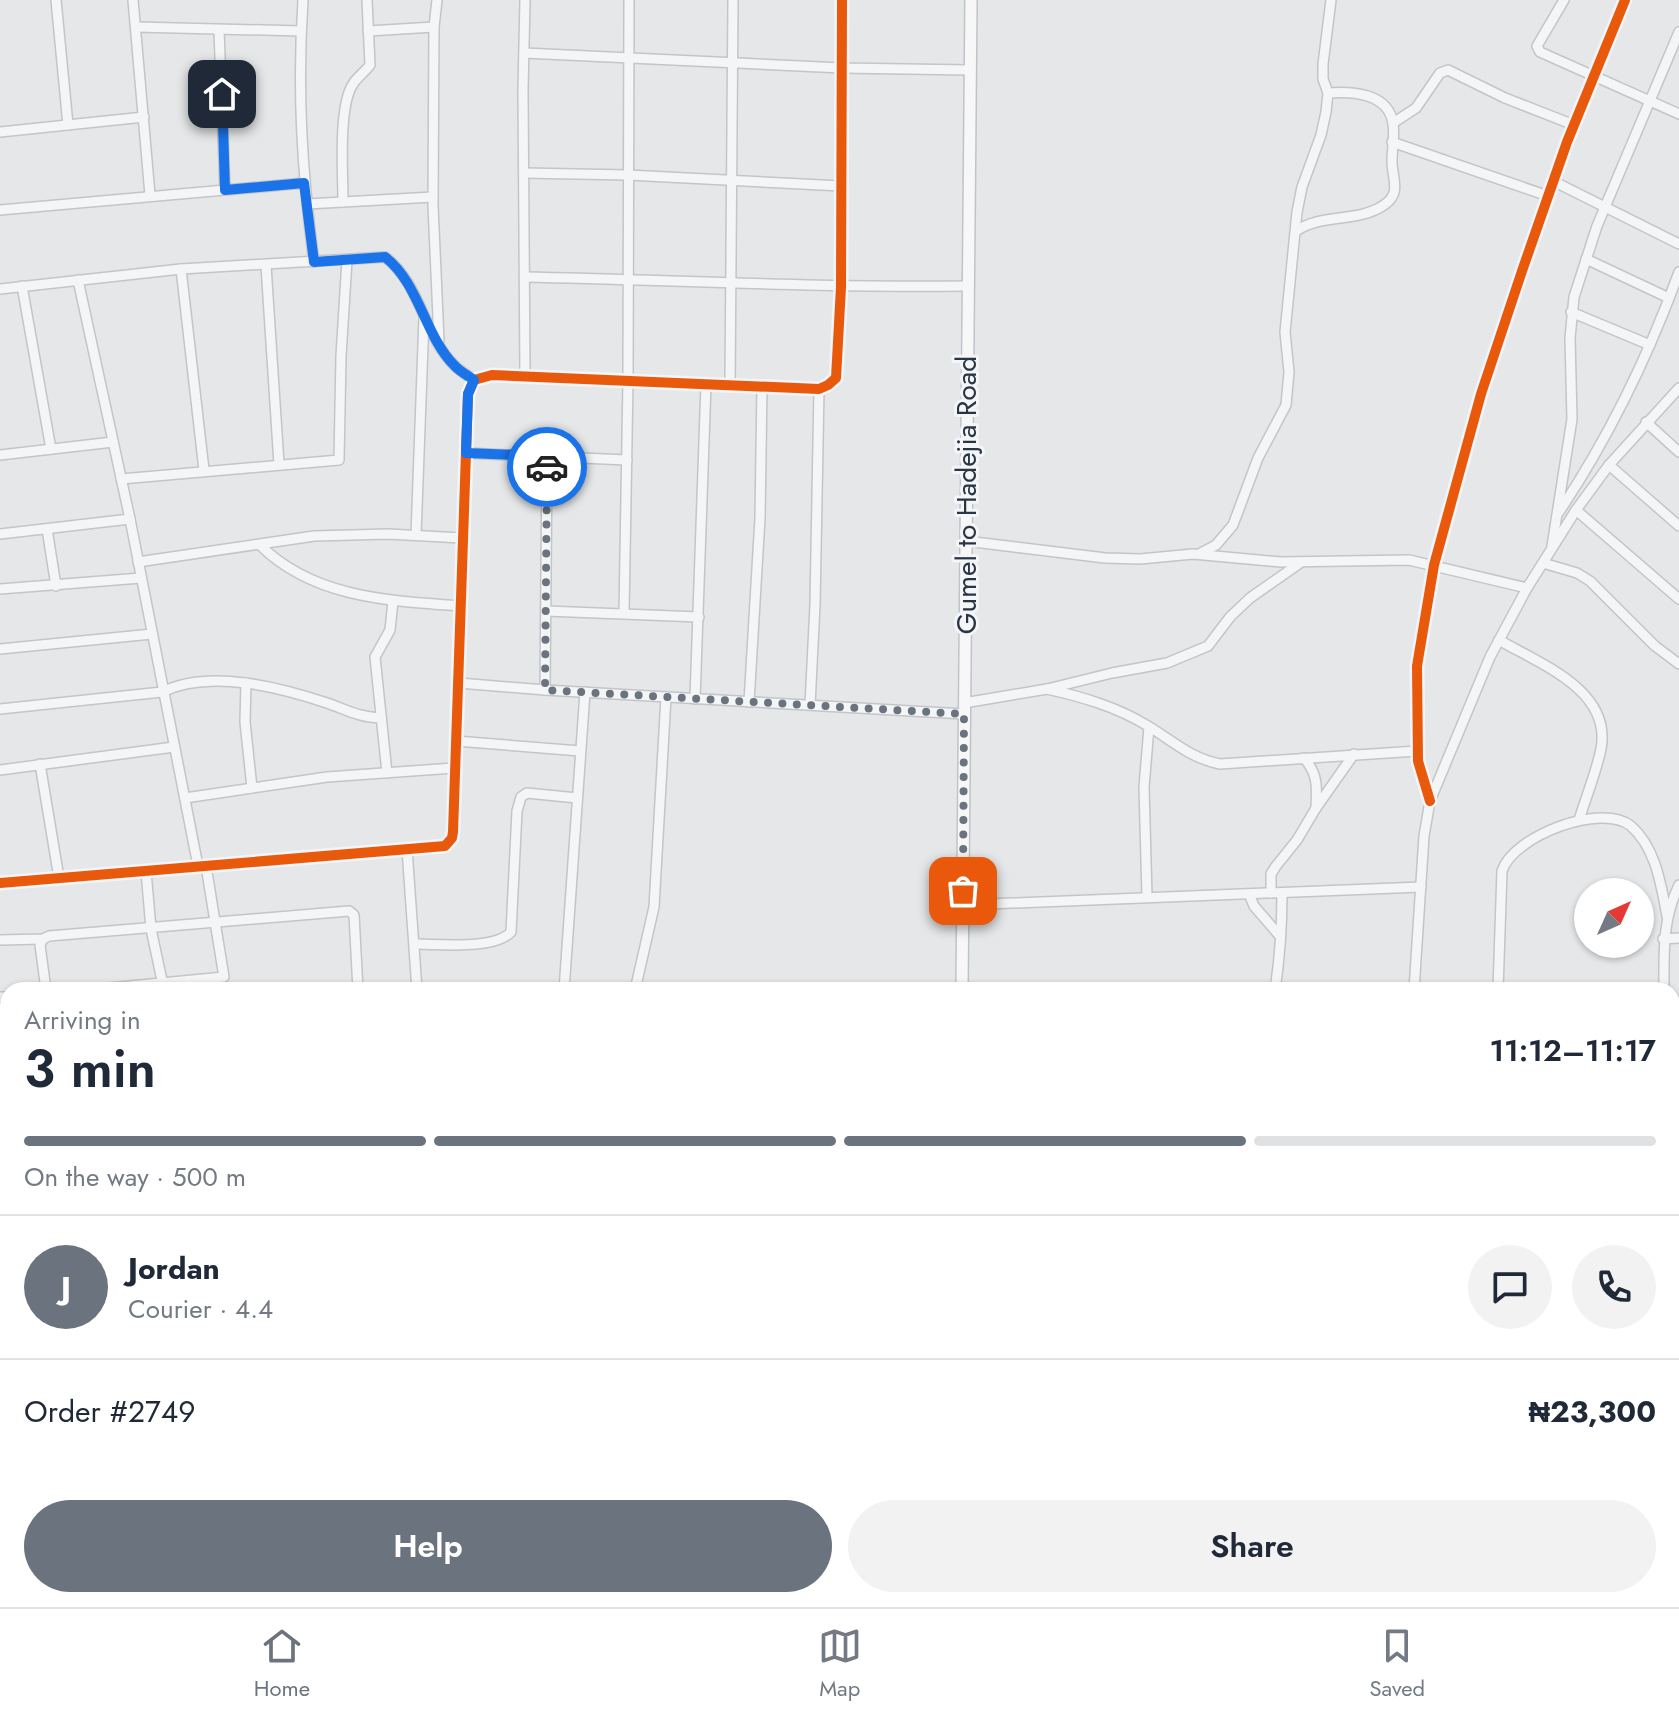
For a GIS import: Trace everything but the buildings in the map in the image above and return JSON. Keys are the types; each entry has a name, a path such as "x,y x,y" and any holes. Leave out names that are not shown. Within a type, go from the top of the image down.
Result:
{"main road":[{"name":"Gumel to Hadejia Road","path":"962,982 971,0"}],"street":[{"path":"56,0 68,125"},
{"path":"133,0 150,195"},
{"path":"303,0 298,70 304,183 314,262"},
{"path":"343,202 343,131 347,100 353,84 370,65 367,0"},
{"path":"437,0 434,27 433,197 439,342"},
{"path":"525,0 525,376"},
{"path":"624,613 629,0"},
{"path":"730,385 733,0"},
{"path":"474,380 492,375 819,389 836,378 841,287 842,0"},
{"path":"1199,554 1216,545 1233,525 1258,458 1286,405 1289,372 1285,332 1296,231 1302,187 1321,135 1328,93 1323,79 1323,64 1331,0"},
{"path":"1564,0 1537,46 1540,52 1679,114"},
{"path":"1430,801 1417,751 1417,666 1434,565 1481,394 1553,181 1625,0"},
{"path":"136,27 301,31"},
{"path":"368,31 434,27"},
{"path":"219,30 225,190"},
{"path":"1551,549 1572,419 1571,312 1606,206 1679,32"},
{"path":"524,53 842,68 969,70"},
{"path":"1393,123 1416,108 1440,73 1448,70 1505,98 1574,125"},
{"path":"1296,231 1315,220 1364,212 1385,205 1396,188 1392,165 1393,123 1386,108 1364,94 1328,93"},
{"path":"0,132 144,117"},
{"path":"1392,142 1548,196"},
{"path":"524,173 841,186"},
{"path":"1553,181 1679,244"},
{"path":"0,210 304,183"},
{"path":"307,204 433,197"},
{"path":"0,289 181,269 385,257 393,263 452,363 474,380"},
{"path":"1586,259 1669,298"},
{"path":"121,479 339,460 347,260"},
{"path":"266,266 279,464"},
{"path":"181,269 204,470"},
{"path":"1557,515 1610,429 1650,345 1679,272"},
{"path":"525,277 841,287 967,286"},
{"path":"78,280 130,519 162,692 216,923 224,977 194,982"},
{"path":"22,286 51,449"},
{"path":"1571,312 1650,345"},
{"path":"416,535 424,315"},
{"path":"0,883 449,843 453,832 468,394 474,380"},
{"path":"695,699 706,384"},
{"path":"749,702 760,518 762,387"},
{"path":"1415,982 1424,836 1430,801 1499,640 1527,588 1576,510 1609,465 1679,388"},
{"path":"810,705 819,389"},
{"path":"1646,422 1679,452"},
{"path":"0,455 113,442"},
{"path":"466,453 627,460"},
{"path":"545,690 547,456"},
{"path":"1609,465 1679,526"},
{"path":"1576,510 1679,599"},
{"path":"0,534 130,519"},
{"path":"47,529 56,586"},
{"path":"138,562 314,536 462,538"},
{"path":"966,541 1105,558 1140,559 1199,554 1301,562 1409,560 1527,588"},
{"path":"260,545 280,564 344,592 393,601 461,606"},
{"path":"459,683 749,702 964,708 1167,663 1208,646 1230,617 1250,598 1301,562"},
{"path":"1543,563 1577,573 1590,581 1655,646 1679,664"},
{"path":"0,589 141,578"},
{"path":"387,773 375,657 390,630 393,601"},
{"path":"546,611 699,617"},
{"path":"0,649 152,634"},
{"path":"1499,640 1575,686 1598,712 1602,747 1579,820"},
{"path":"0,709 162,692 178,684 246,683 326,703 356,716 381,718"},
{"path":"246,683 245,722 252,788"},
{"path":"1047,689 1087,698 1149,727 1177,748 1202,761 1220,764 1417,751"},
{"path":"565,982 585,692"},
{"path":"637,982 654,907 666,697"},
{"path":"1147,897 1144,787 1149,727"},
{"path":"456,741 580,751"},
{"path":"0,770 174,747"},
{"path":"1276,982 1282,921 1271,874 1354,754"},
{"path":"1304,758 1314,769 1316,808"},
{"path":"40,764 59,878"},
{"path":"185,798 327,777 454,768"},
{"path":"415,944 490,943 505,938 511,932 517,811 521,797 527,793 577,798"},
{"path":"1498,982 1502,871 1506,860 1526,842 1554,828 1579,820 1610,820 1631,826 1651,855 1667,916"},
{"path":"407,849 417,982"},
{"path":"146,871 151,929 162,982"},
{"path":"1664,982 1663,939 1667,916 1679,885"},
{"path":"963,905 1421,887"},
{"path":"1249,894 1254,906 1279,935"},
{"path":"0,940 43,939 49,936 349,911 354,915 358,982"},
{"path":"1663,939 1679,938"},
{"path":"43,939 40,945 45,982"}],"cycle path":[{"path":"0,883 445,846 453,832 468,394 474,380 492,375 819,389 836,378 841,287 842,0"},
{"path":"1430,801 1418,761 1417,666 1434,565 1481,394 1522,271 1567,142 1625,0"}],"way so far":[{"path":"547,467 545,690 964,714 963,891"}],"route":[{"path":"222,94 225,190 304,183 314,262 385,257 393,263 415,297 452,363 474,380 468,394 466,453 547,456 547,467"}]}
